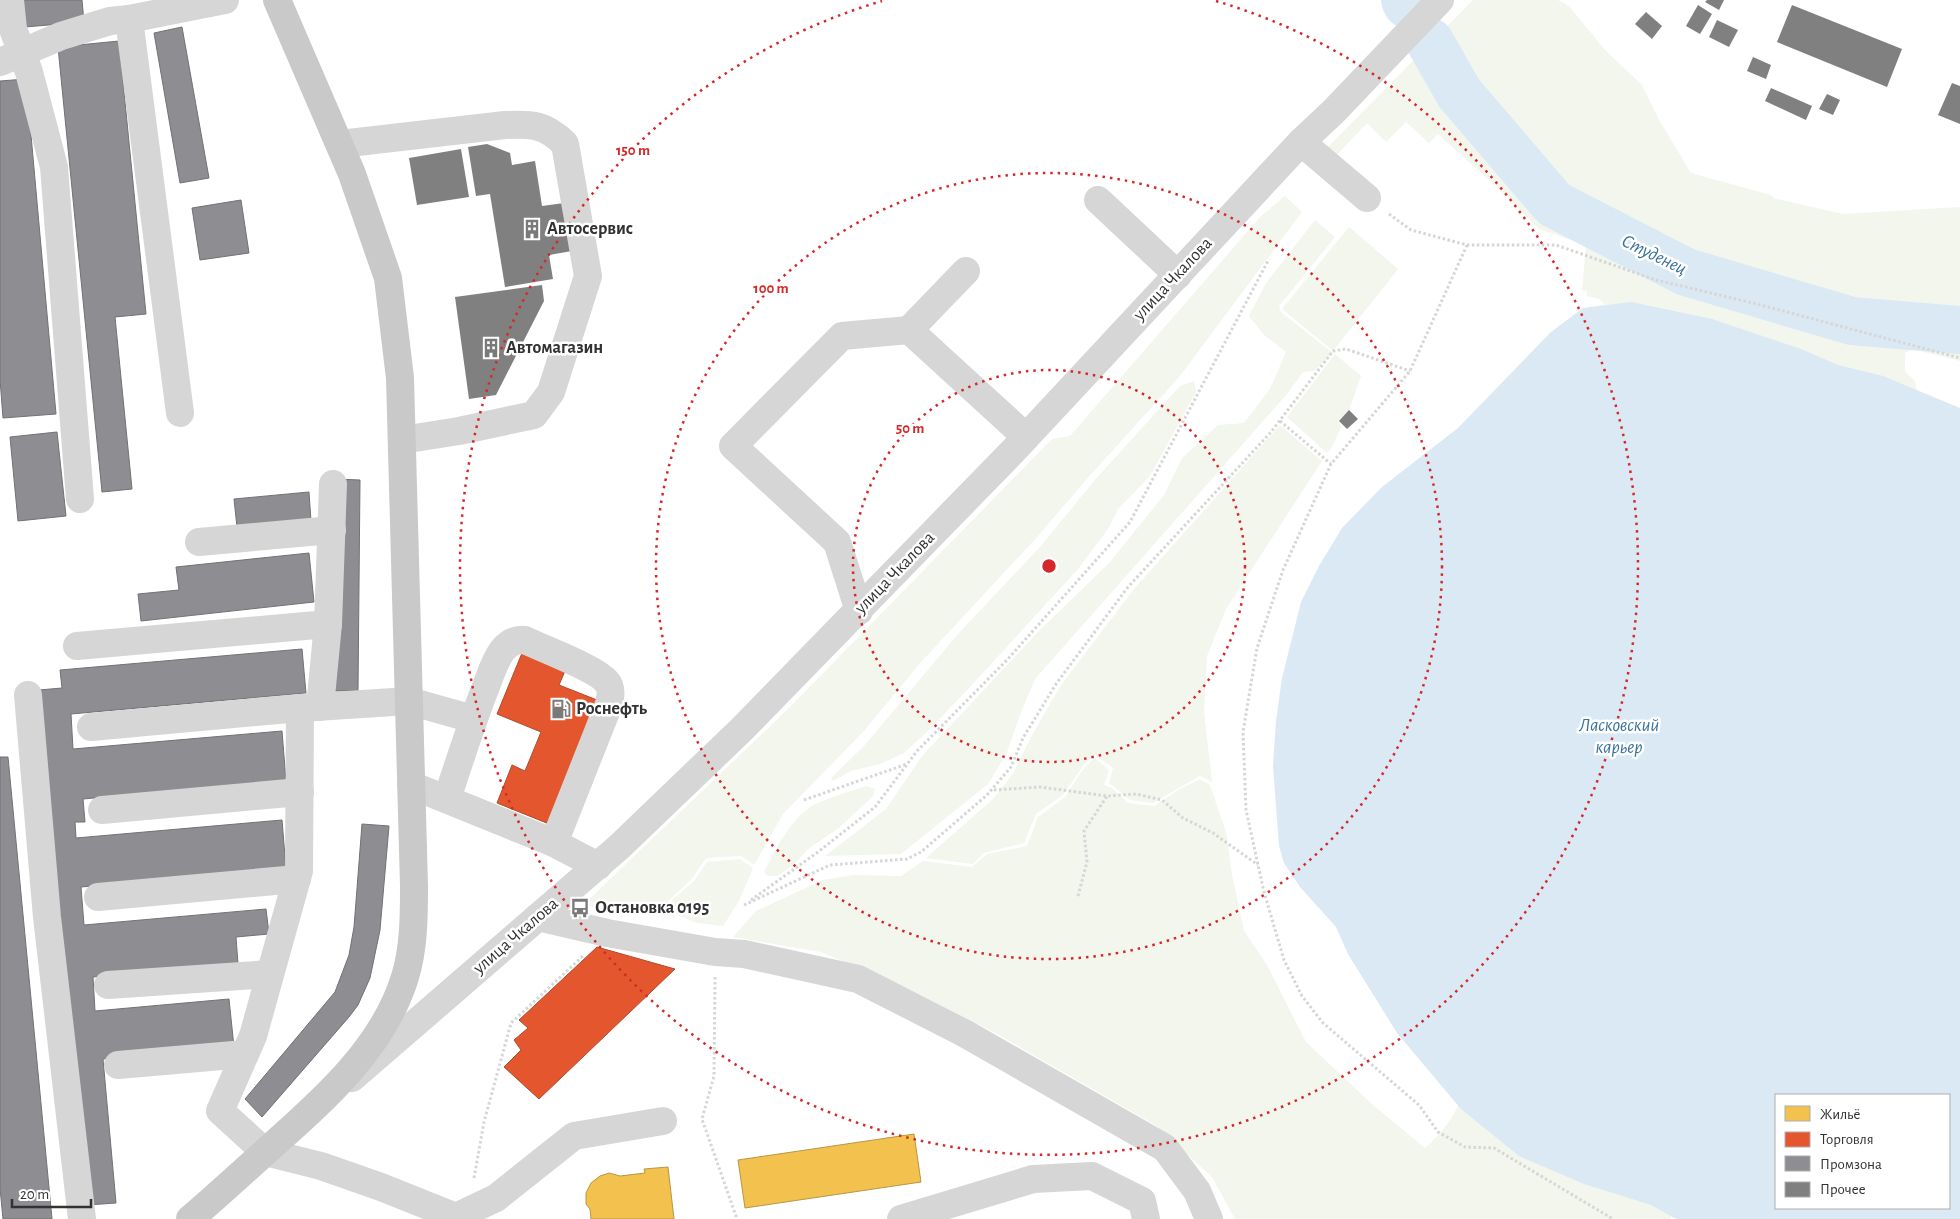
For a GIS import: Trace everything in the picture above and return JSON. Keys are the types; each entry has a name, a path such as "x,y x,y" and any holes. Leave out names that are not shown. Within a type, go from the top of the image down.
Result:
{"main road":[{"path":"190,1219 313,1109 360,1058 392,1010 406,975 414,914 400,378 388,278 352,174 277,0"}],"street":[{"path":"10,0 13,29 11,58 54,167 80,499"},
{"path":"11,58 115,13 225,0"},
{"name":"улица Чкалова","path":"313,1109 370,1063 598,866 742,729 859,611 1026,437 1301,142 1334,111 1440,0"},
{"path":"115,13 180,413"},
{"path":"340,144 505,124 530,124 545,128 556,134 565,144 588,276 551,392 534,415 460,431 402,440"},
{"path":"1301,142 1367,198"},
{"path":"1098,200 1178,275"},
{"path":"859,611 837,542 732,446 842,336 909,330 966,271"},
{"path":"909,330 1026,437"},
{"path":"333,484 328,624 310,708 300,792 299,870 253,1036 220,1111 265,1152 338,1172 417,1200 457,1218 496,1198 574,1136 663,1121"},
{"path":"199,542 332,530"},
{"path":"77,646 328,624"},
{"path":"447,799 473,719 499,656 514,640 525,640 595,673 607,682 611,696 554,843"},
{"path":"28,695 47,918 82,1219"},
{"path":"91,727 409,700 473,719"},
{"path":"411,784 554,843 598,866"},
{"path":"102,810 300,792"},
{"path":"98,897 297,879"},
{"path":"538,917 607,934 715,952 744,954 858,979 964,1033 1164,1148 1197,1191 1209,1219"},
{"path":"108,985 270,974"},
{"path":"118,1065 245,1054"},
{"path":"901,1219 1033,1178 1092,1176 1142,1201 1146,1219"}],"path":[{"path":"1367,198 1412,230 1467,245 1556,245 1656,280 1766,306 1960,358"},
{"path":"1467,245 1410,370 1331,464 1283,570 1256,648 1243,732 1246,810 1258,865 1284,960 1302,996 1324,1023 1419,1105 1438,1132 1465,1147 1494,1148 1613,1219"},
{"path":"1269,259 1130,522 1007,660 917,751 875,806 818,852 744,905 830,865 907,859 922,852 993,790 1011,767 1023,738 1056,684 1128,587 1264,439 1333,351 1346,349 1410,370"},
{"path":"1280,420 1331,464"},
{"path":"804,800 907,764"},
{"path":"993,790 1040,787 1106,796 1136,794 1162,800 1183,818 1213,833 1258,865"},
{"path":"1078,896 1087,862 1084,831 1106,796"},
{"path":"457,1218 475,1177 484,1122 511,1023 607,934"},
{"path":"715,952 714,1076 702,1119 737,1219"}],"shaded area":[{"path":"1473,0 1558,0 1569,6 1605,50 1642,85 1658,118 1691,173 1771,195 1773,198 1843,214 1960,207 1960,361 1912,349 1905,353 1905,371 1915,381 1920,405 1613,312 1599,299 1587,296 1587,291 1582,290 1586,245 1539,229 1500,190 1438,134 1429,143 1406,122 1386,142 1367,123 1334,158 1326,149"},
{"path":"1285,196 1302,212 1180,376 1038,536 922,661 863,732 783,814 754,865 741,856 706,858 691,880 668,901 675,917 583,905 786,711 1052,439 1070,436 1261,216"},
{"path":"1315,220 1335,237 1279,306 1281,312 1333,353 1314,371 1303,372 1287,394 1035,679 1006,755 988,784 901,854 825,856 886,809 922,756 1037,633 1110,562 1164,495 1182,458 1218,425 1244,423 1270,389 1286,352 1263,334 1249,316 1266,283"},
{"path":"1349,227 1398,269 1333,351 1282,309"},
{"path":"1335,354 1361,376 1349,410 1339,421 1341,427 1332,447 1327,453 1287,417"},
{"path":"1194,381 1196,392 1150,476 1118,509 1108,529 1078,569 970,687 904,753 880,764 851,771 833,781 831,778 864,746 958,634 1040,547 1094,481 1180,386"},
{"path":"1280,425 1322,461 1226,609 1207,656 1204,711 1212,782 1200,776 1153,803 1130,800 1109,783 1113,768 1095,755 1086,762 1063,795 1036,814 1024,843 984,853 973,864 926,858 993,799 1014,772 1031,737 1061,685 1134,589"},
{"path":"1095,758 1109,770 1104,785 1112,788 1128,803 1154,806 1200,779 1210,785 1226,832 1232,875 1244,931 1267,965 1306,1042 1373,1105 1425,1148 1446,1126 1461,1099 1681,1202 1670,1219 1235,1219 1212,1177 1155,1125 997,1034 917,993 821,952 733,937 756,911 823,880 854,875 901,876 923,861 972,867 987,854 1027,846 1038,817 1065,797 1083,769"},
{"path":"867,786 875,789 873,796 839,828 808,849 792,866 777,876 768,876 764,872 784,836 804,811 825,800"},
{"path":"740,859 753,868 740,899 723,926 697,923 677,915 671,901 694,881 707,862"}],"water":[{"name":"Ласковский карьер","path":"1631,302 1712,319 1801,349 1838,365 1883,376 1960,408 1960,1219 1676,1219 1651,1205 1584,1184 1519,1156 1461,1109 1397,1033 1348,954 1336,927 1300,887 1284,863 1279,846 1273,766 1276,721 1282,678 1301,602 1319,566 1342,528 1382,487 1458,428 1551,332 1583,308"}],"building: Жильё":[{"path":"914,1134 921,1182 745,1208 738,1160"},
{"path":"668,1167 674,1219 591,1219 590,1209 586,1204 586,1193 591,1183 600,1176 609,1173 620,1176 645,1173 644,1169"}],"building: Торговля":[{"path":"522,653 565,671 559,685 597,700 559,828 497,803 512,765 525,771 541,732 497,714"},
{"path":"597,947 675,969 539,1099 504,1067 521,1050 514,1040 528,1028 519,1020"}],"building: Промзона":[{"path":"23,0 82,0 84,22 25,27"},
{"path":"182,27 209,178 180,183 154,33"},
{"path":"119,41 146,314 115,317 132,489 102,492 58,47"},
{"path":"26,79 56,414 3,418 0,379 0,81"},
{"path":"241,200 249,253 200,260 192,208"},
{"path":"57,432 66,516 18,521 10,437"},
{"path":"336,479 360,480 358,691 334,691"},
{"path":"309,492 311,521 237,527 234,499"},
{"path":"309,553 314,602 141,621 138,594 179,590 176,567"},
{"path":"302,649 306,693 71,714 73,749 282,731 286,781 83,799 85,822 75,822 76,838 282,820 286,869 81,887 84,925 266,909 269,934 236,937 238,964 93,977 95,1011 229,999 234,1047 103,1059 116,1203 87,1205 39,690 62,688 60,670"},
{"path":"0,757 8,757 52,1219 3,1219 0,1188"},
{"path":"362,824 389,826 380,930 370,978 358,1005 349,1017 262,1117 245,1099 335,992 349,955 354,927"}],"building: Прочее":[{"path":"1707,0 1724,0 1719,10 1705,2"},
{"path":"1698,5 1712,14 1700,34 1686,26"},
{"path":"1792,5 1902,49 1887,87 1777,42"},
{"path":"1646,12 1662,26 1652,39 1635,24"},
{"path":"1717,20 1738,30 1729,47 1709,37"},
{"path":"1753,57 1771,65 1766,79 1747,71"},
{"path":"1952,83 1960,86 1960,124 1938,115"},
{"path":"1771,88 1812,106 1806,120 1765,101"},
{"path":"1827,94 1840,100 1833,115 1819,109"},
{"name":"Автосервис","path":"487,144 510,153 512,165 535,161 542,206 564,203 572,251 549,255 553,279 505,287 490,194 476,196 468,147"},
{"path":"461,149 469,197 417,205 409,158"},
{"name":"Автомагазин","path":"542,285 544,301 496,395 469,399 455,297"},
{"path":"1349,410 1358,419 1347,429 1339,421"}],"waterway":[{"name":"Студенец","path":"1405,0 1407,4"},
{"name":"Студенец","path":"1430,42 1459,93 1554,204 1686,272 1852,321 1960,330"}],"place":[{"name":"Автосервис","path":"532,229"},
{"name":"Автомагазин","path":"491,348"},
{"name":"Роснефть","path":"561,709"},
{"name":"Остановка 0195","path":"580,908"}]}
